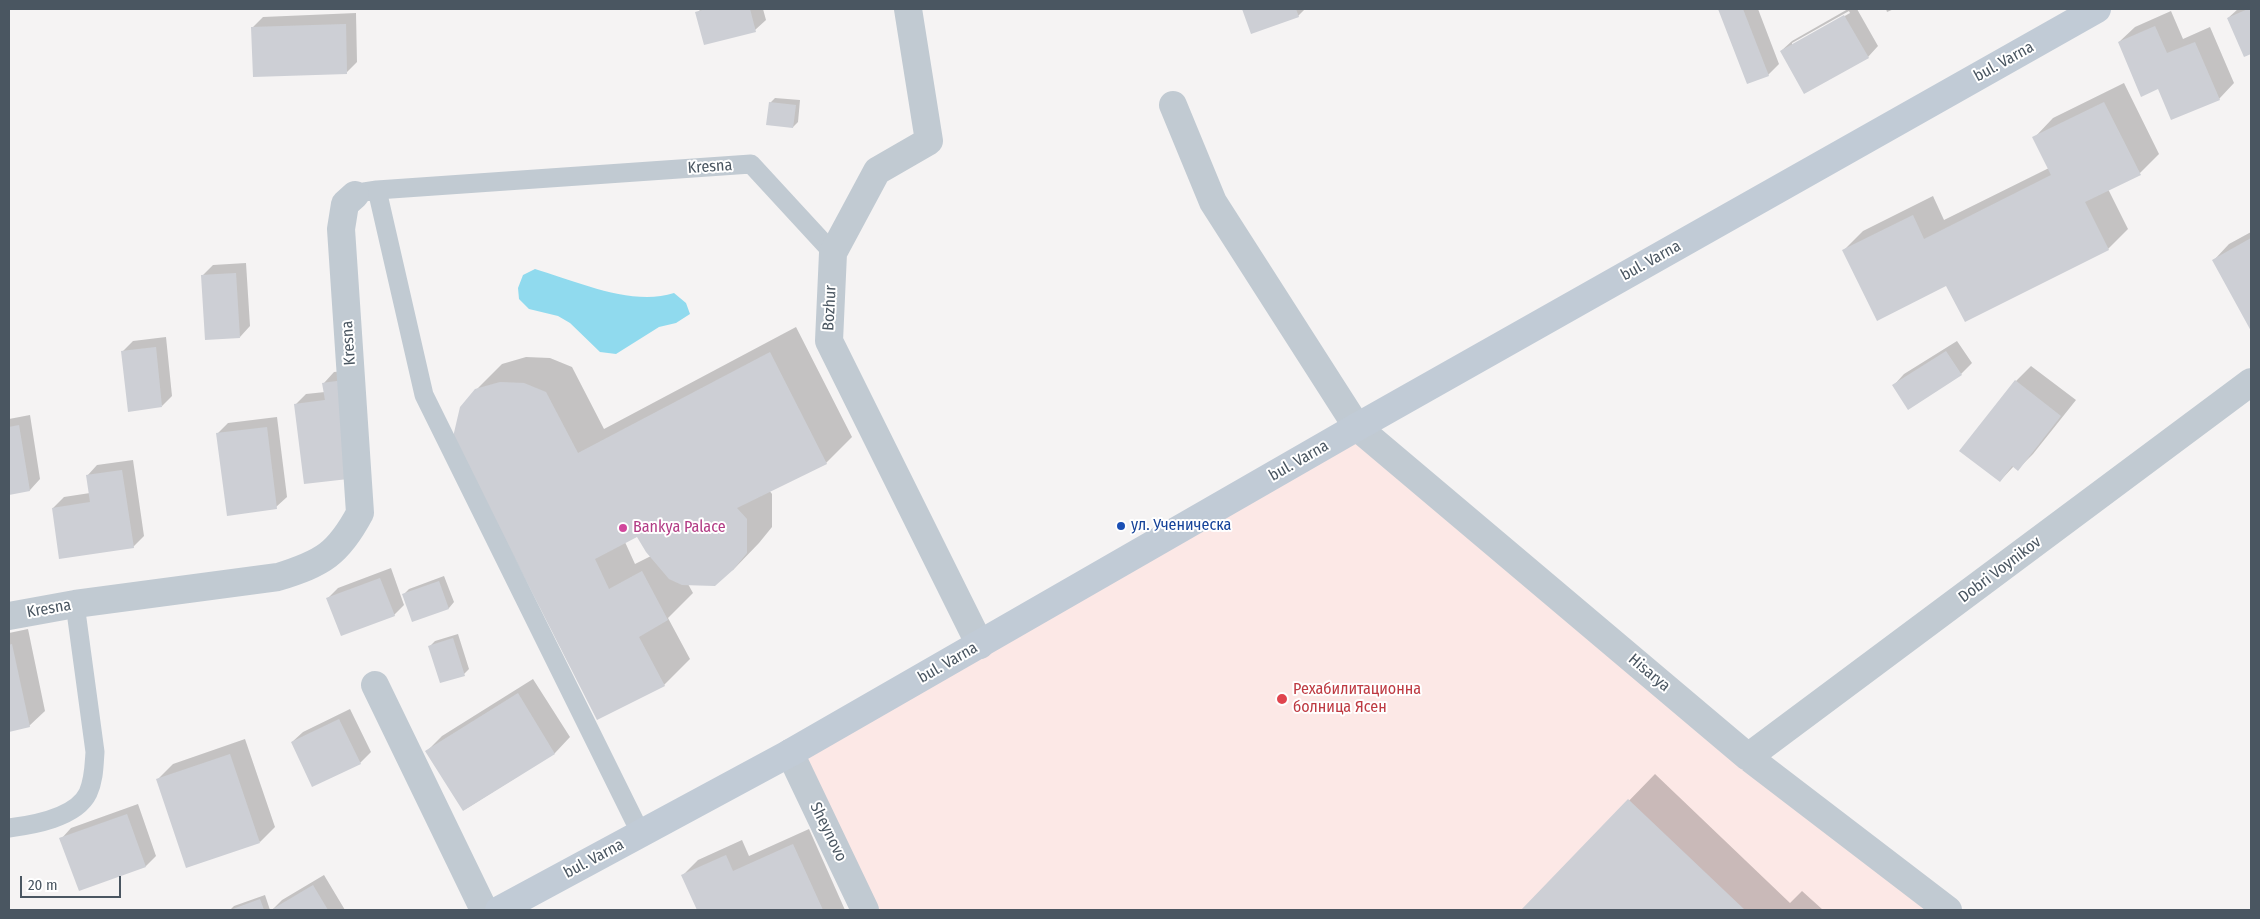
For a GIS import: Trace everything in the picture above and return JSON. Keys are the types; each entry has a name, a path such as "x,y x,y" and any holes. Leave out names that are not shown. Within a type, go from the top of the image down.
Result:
{"street":[{"name":"Bozhur","path":"908,9 929,141 877,171 833,253 828,341 980,645"},
{"name":"bul. Varna","path":"499,910 790,753 1356,428 2097,9"},
{"name":"Hisarya","path":"1173,104 1213,202 1356,428 1748,757 1948,910"},
{"name":"Kresna","path":"9,616 74,604 278,577 307,568 330,554 346,539 360,513 342,229 345,204 366,192"},
{"name":"Dobri Voynikov","path":"1748,757 2251,382"},
{"path":"375,685 484,910"},
{"name":"Sheynovo","path":"790,753 865,910"}],"lane":[{"name":"Kresna","path":"366,192 751,164 833,253"},
{"path":"366,192 424,395 641,834"},
{"path":"9,828 42,824 71,810 87,795 94,774 94,752 74,604"}],"shaded area":[{"name":"Рехабилитационна болница Ясен","path":"1357,427 1948,910 865,910 790,753"}],"water":[{"path":"535,269 586,286 622,295 640,297 674,293 686,303 690,314 676,323 659,327 616,354 600,352 570,323 558,316 529,309 519,299 518,288 523,275"}],"building":[{"path":"706,9 750,9 756,32 704,45 695,12"},
{"path":"1242,9 1296,9 1299,17 1251,34"},
{"path":"1718,9 1743,9 1769,76 1747,84"},
{"path":"2251,9 2251,54 2244,57 2227,18"},
{"path":"1844,15 1869,58 1804,94 1780,51"},
{"path":"346,24 347,74 253,77 251,27"},
{"path":"2155,26 2167,53 2195,42 2220,100 2171,120 2158,89 2141,97 2118,42"},
{"path":"769,102 796,105 793,128 766,125"},
{"path":"2104,102 2141,175 2085,202 2109,250 1965,322 1946,286 1877,321 1842,250 1913,215 1924,239 2051,175 2032,137"},
{"path":"2251,238 2251,331 2212,260"},
{"path":"236,273 240,338 205,340 201,275"},
{"path":"156,347 162,407 128,412 121,351"},
{"path":"1946,351 1962,375 1908,410 1892,385"},
{"name":"Bankya Palace","path":"770,352 827,464 737,508 747,519 747,553 733,570 715,586 682,585 669,579 646,552 637,537 595,559 609,589 642,571 668,620 639,637 665,686 597,720 453,437 460,407 475,389 500,382 524,383 546,392 578,453"},
{"path":"344,380 357,478 304,484 294,404 325,400 322,383"},
{"path":"2015,380 2061,416 2018,471 2012,466 2000,482 1959,451"},
{"path":"19,425 30,491 9,495 9,427"},
{"path":"267,427 277,509 227,516 216,433"},
{"path":"122,470 134,548 59,559 52,508 90,502 86,475"},
{"path":"380,578 395,616 341,636 326,598"},
{"path":"439,581 449,609 412,622 402,594"},
{"path":"453,638 465,676 440,683 428,646"},
{"path":"12,644 30,727 9,732 9,645"},
{"path":"518,693 555,754 463,811 425,751"},
{"path":"339,719 361,764 312,787 291,742"},
{"path":"230,754 260,843 186,868 156,779"},
{"path":"1628,799 1745,910 1521,910"},
{"path":"127,814 146,867 79,891 59,838"},
{"path":"793,844 823,910 697,910 681,875 726,855 733,871"},
{"path":"313,885 328,910 271,910"},
{"path":"260,899 264,910 230,910"}],"place":[{"name":"ул. Ученическа","path":"1121,526"},
{"name":"Bankya Palace","path":"623,528"},
{"name":"Рехабилитационна болница Ясен","path":"1282,699"}]}
